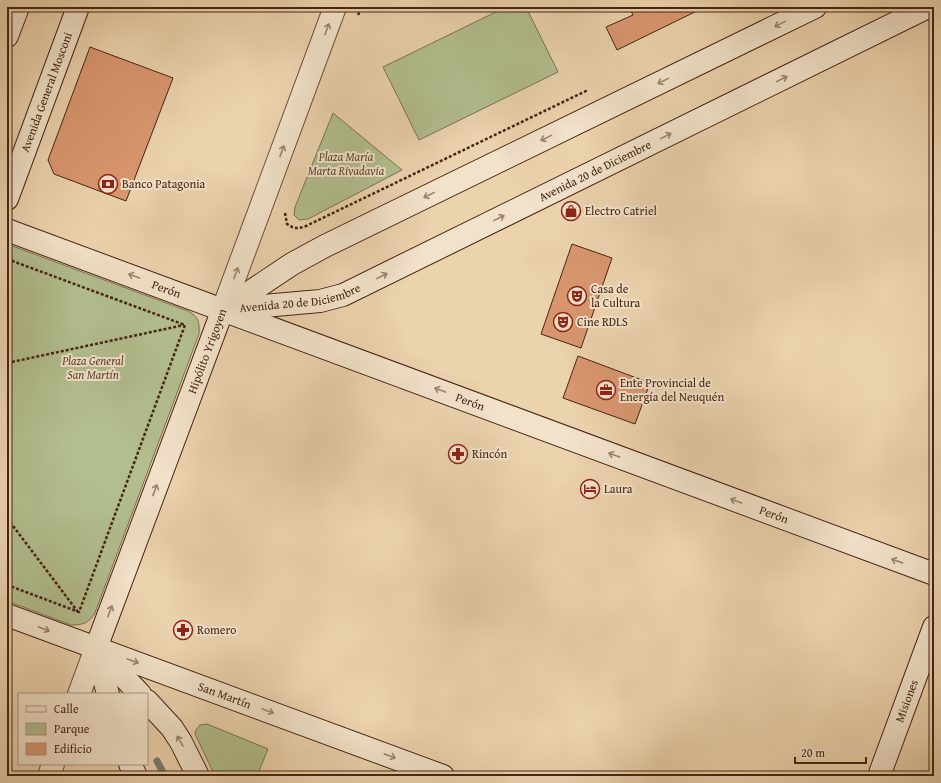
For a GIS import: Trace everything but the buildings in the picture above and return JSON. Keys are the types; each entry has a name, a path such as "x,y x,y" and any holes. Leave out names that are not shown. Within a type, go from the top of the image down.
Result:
{"street":[{"path":"7,36 18,7"},
{"name":"Avenida General Mosconi","path":"7,199 78,7"},
{"name":"Hipólito Yrigoyen","path":"79,693 335,7"},
{"name":"Avenida 20 de Diciembre","path":"223,309 292,264 325,246 815,7"},
{"name":"Avenida 20 de Diciembre","path":"223,309 320,302 342,295 928,7"},
{"name":"Perón","path":"7,230 934,574"},
{"name":"San Martín","path":"7,615 443,776"},
{"name":"Misiones","path":"879,776 934,627"},
{"path":"96,648 108,693"},
{"path":"96,648 139,693"},
{"path":"148,702 172,728 181,742 198,776"},
{"path":"48,776 53,765"},
{"path":"130,765 136,776"}],"path":[{"path":"356,22 362,7"},
{"path":"285,206 287,224 293,228 306,226 594,87"},
{"path":"7,259 185,325"},
{"path":"7,363 185,325"},
{"path":"79,612 185,325"},
{"path":"7,518 79,612"},
{"path":"7,586 79,612"}],"green space":[{"path":"506,7 526,7 558,72 419,140 383,67"},
{"name":"Plaza María Marta Rivadavia","path":"333,113 402,170 308,219 299,220 294,215 295,207"},
{"name":"Plaza General San Martín","path":"7,244 188,311 196,317 199,323 199,334 95,613 88,621 79,625 71,625 7,601"},
{"path":"207,724 268,749 257,776 215,776 195,734 200,725"}],"waterway":[{"path":"157,761 165,776"}],"place":[{"name":"Banco Patagonia","path":"108,184"},
{"name":"Electro Catriel","path":"571,211"},
{"name":"Casa de la Cultura","path":"577,296"},
{"name":"Cine RDLS","path":"563,322"},
{"name":"Ente Provincial de Energía del Neuquén","path":"606,390"},
{"name":"Rincón","path":"458,454"},
{"name":"Laura","path":"590,489"},
{"name":"Romero","path":"183,630"}]}
